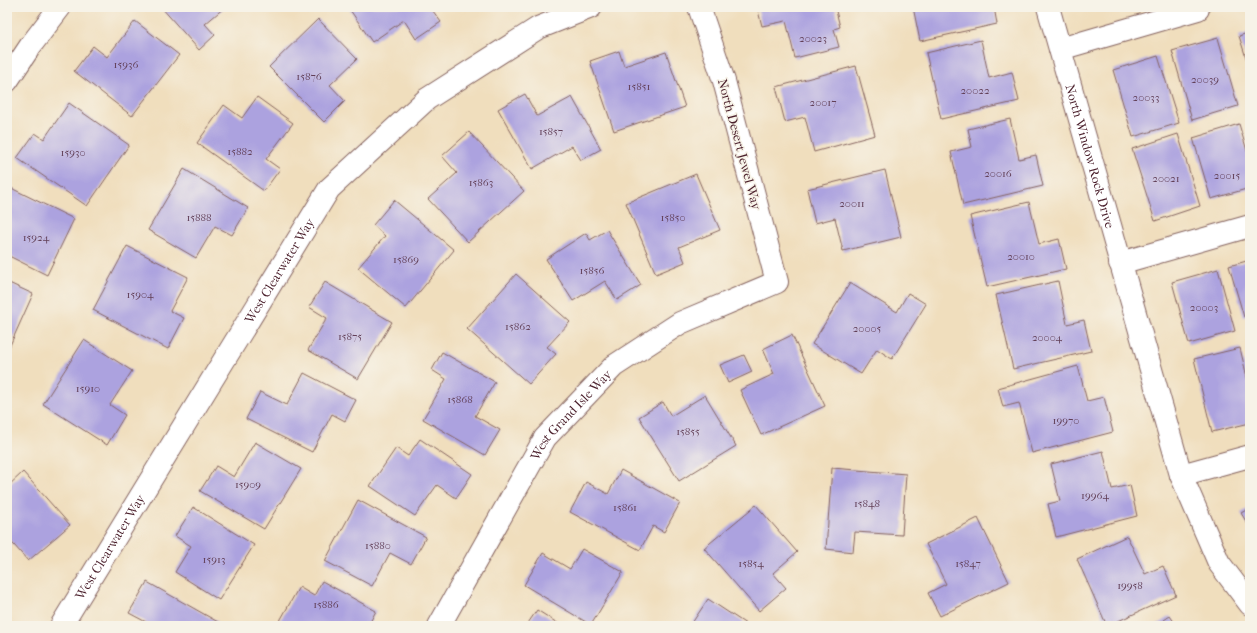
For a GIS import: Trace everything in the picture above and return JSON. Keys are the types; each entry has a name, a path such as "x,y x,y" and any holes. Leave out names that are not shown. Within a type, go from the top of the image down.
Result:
{"street":[{"path":"7,81 31,45 60,7"},
{"name":"West Clearwater Way","path":"61,626 329,189 427,99 538,28 591,7"},
{"name":"North Desert Jewel Way","path":"699,7 724,81 777,282"},
{"name":"North Window Rock Drive","path":"1048,7 1181,475 1219,563 1250,604"},
{"path":"1060,49 1198,9"},
{"path":"1120,263 1250,226"},
{"name":"West Grand Isle Way","path":"439,626 545,438 614,366 680,323 777,282"},
{"path":"1181,475 1250,456"}],"building":[{"path":"161,7 225,7 205,24 215,35 199,50"},
{"path":"348,7 430,7 441,22 416,39 404,20 372,42"},
{"path":"757,7 835,7 840,27 834,29 839,47 795,58 786,21 762,26"},
{"path":"913,7 994,7 997,24 920,41"},
{"path":"318,19 357,59 330,85 345,101 324,122 269,67"},
{"path":"135,21 179,55 132,116 74,71 93,46 107,57"},
{"path":"1250,32 1250,70 1239,36"},
{"path":"1218,38 1238,106 1192,120 1172,51"},
{"path":"981,40 989,78 1012,72 1019,101 941,119 926,53"},
{"path":"619,51 624,66 666,52 685,107 614,131 590,61"},
{"path":"1158,56 1179,123 1133,137 1113,70"},
{"path":"856,66 875,135 814,152 805,117 785,122 776,87"},
{"path":"525,94 537,116 572,97 601,149 581,160 572,146 532,169 498,109"},
{"path":"257,97 293,123 266,159 280,169 264,191 197,143 224,105 242,118"},
{"path":"69,103 129,145 87,206 17,158 35,133 44,139"},
{"path":"1010,119 1019,159 1036,155 1043,186 963,205 951,152 972,147 968,129"},
{"path":"1239,124 1250,161 1250,188 1211,199 1193,138"},
{"path":"469,132 524,191 468,242 428,199 457,173 442,156"},
{"path":"1178,134 1200,206 1155,221 1132,149"},
{"path":"184,169 248,208 232,235 215,226 196,258 148,230"},
{"path":"885,170 901,237 843,251 835,218 815,223 807,189"},
{"path":"696,174 720,230 679,247 685,262 656,274 626,203"},
{"path":"7,186 74,219 47,275 7,255"},
{"path":"394,200 454,250 406,308 358,268 385,236 373,225"},
{"path":"1029,202 1039,244 1059,239 1066,269 987,287 970,216"},
{"path":"607,230 641,285 617,300 605,281 573,301 546,259 586,233 590,240"},
{"path":"127,246 188,277 170,311 184,318 168,349 93,310"},
{"path":"1250,260 1250,315 1244,317 1229,266"},
{"path":"1218,269 1235,331 1189,344 1172,282"},
{"path":"516,274 570,322 547,347 556,354 529,384 467,329"},
{"path":"1058,281 1067,324 1084,320 1091,351 1013,369 996,295"},
{"path":"7,282 33,294 7,352"},
{"path":"325,282 392,322 358,379 308,350 327,318 309,307"},
{"path":"850,283 897,312 908,293 926,304 892,359 877,349 861,374 812,344"},
{"path":"792,335 825,406 761,435 740,390 774,374 763,349"},
{"path":"84,340 132,371 110,405 125,415 107,445 43,404"},
{"path":"1240,348 1250,390 1250,423 1212,432 1194,359"},
{"path":"442,352 495,382 475,416 500,430 485,455 423,419 446,379 432,370"},
{"path":"744,355 752,372 728,383 720,365"},
{"path":"1078,366 1087,401 1104,397 1113,432 1032,453 1019,403 1003,407 998,388"},
{"path":"304,373 356,400 345,421 332,414 312,452 246,419 260,392 287,405"},
{"path":"705,395 736,446 679,481 639,417 663,402 671,416"},
{"path":"7,404 11,422 7,423"},
{"path":"420,439 472,474 456,498 437,485 415,516 370,486 396,448 408,456"},
{"path":"255,442 301,469 264,529 200,491 216,466 234,477"},
{"path":"1103,451 1112,489 1130,485 1137,516 1056,537 1048,504 1060,501 1051,464"},
{"path":"832,468 906,474 902,535 855,532 853,552 826,549"},
{"path":"621,470 680,503 664,532 653,526 640,550 570,512 586,482 608,494"},
{"path":"23,472 70,525 28,561 7,537 7,487"},
{"path":"358,500 426,537 411,564 390,553 372,586 325,561"},
{"path":"756,505 797,552 773,573 786,588 759,611 704,548"},
{"path":"193,507 254,545 219,600 175,572 191,546 175,536"},
{"path":"1250,508 1250,528 1241,513"},
{"path":"978,518 1009,582 940,616 928,593 946,584 926,544"},
{"path":"1127,536 1145,574 1163,566 1176,595 1107,626 1077,559"},
{"path":"582,549 623,572 591,625 524,585 543,553 570,569"},
{"path":"322,581 376,611 368,626 277,626 299,587 314,596"},
{"path":"147,582 218,622 215,626 143,626 146,622 129,613"},
{"path":"708,599 749,626 690,626"},
{"path":"537,610 562,626 526,626"},
{"path":"1170,616 1177,626 1155,626"}]}
